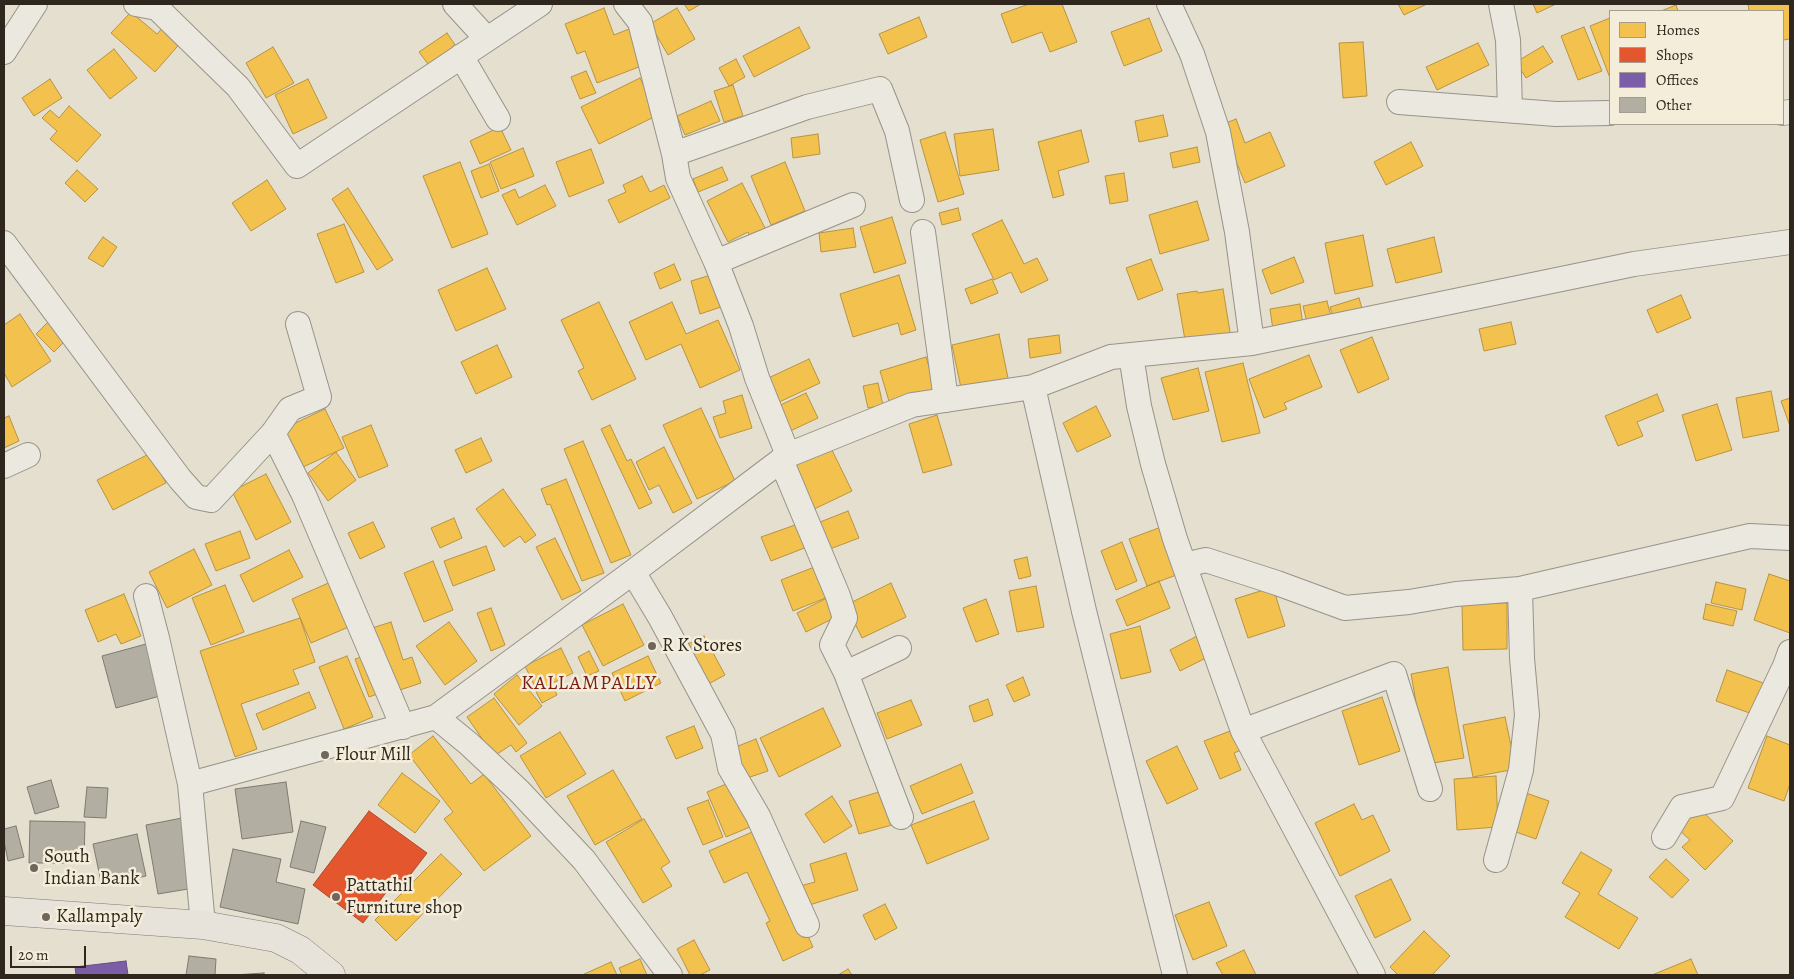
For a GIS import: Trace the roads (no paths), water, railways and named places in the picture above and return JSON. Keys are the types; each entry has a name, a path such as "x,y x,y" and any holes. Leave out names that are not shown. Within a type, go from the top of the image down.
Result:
{"main road":[{"path":"4,911 203,925 276,938 300,950 331,975"}],"street":[{"path":"4,52 35,4"},
{"path":"136,4 157,8 238,87 297,166 540,4"},
{"path":"454,4 487,39"},
{"path":"626,4 640,22 674,154 678,178 716,262 741,326 785,457 838,596 845,618 832,645 846,673 901,817"},
{"path":"1169,4 1192,54 1218,132 1237,232 1252,343"},
{"path":"1501,4 1508,40 1510,110"},
{"path":"461,56 498,118"},
{"path":"674,154 807,107 880,89 897,130 912,200"},
{"path":"1399,102 1556,114 1609,113"},
{"path":"716,262 853,205"},
{"path":"923,232 946,400"},
{"path":"4,242 180,479 196,497 211,500 273,433 290,410 319,397 298,324"},
{"path":"190,784 436,717 785,457 912,405 1033,387 1111,357 1252,343 1634,264 1790,242"},
{"path":"1131,355 1139,406 1153,464 1185,565 1243,731 1373,975"},
{"path":"1033,387 1084,611 1176,975"},
{"path":"273,433 304,495 403,727"},
{"path":"4,466 28,455"},
{"path":"1185,565 1206,560 1345,608 1409,602 1456,594 1520,589 1750,536 1790,538"},
{"path":"633,572 660,617 723,734 730,768 758,816 808,925"},
{"path":"1496,860 1521,770 1527,715 1522,658 1520,589"},
{"path":"146,596 190,784 203,925"},
{"path":"846,673 899,648"},
{"path":"1664,837 1682,807 1722,798 1790,652"},
{"path":"1243,731 1394,674 1430,789"},
{"path":"436,717 469,744 519,792 584,860 670,975"}],"place":[{"name":"R K Stores","path":"652,646"},
{"name":"Flour Mill","path":"325,755"},
{"name":"South Indian Bank","path":"34,868"},
{"name":"Pattathil Furniture shop","path":"336,897"},
{"name":"Kallampaly","path":"46,917"}],"district":[{"name":"KALLAMPALLY","path":"589,684"}]}
